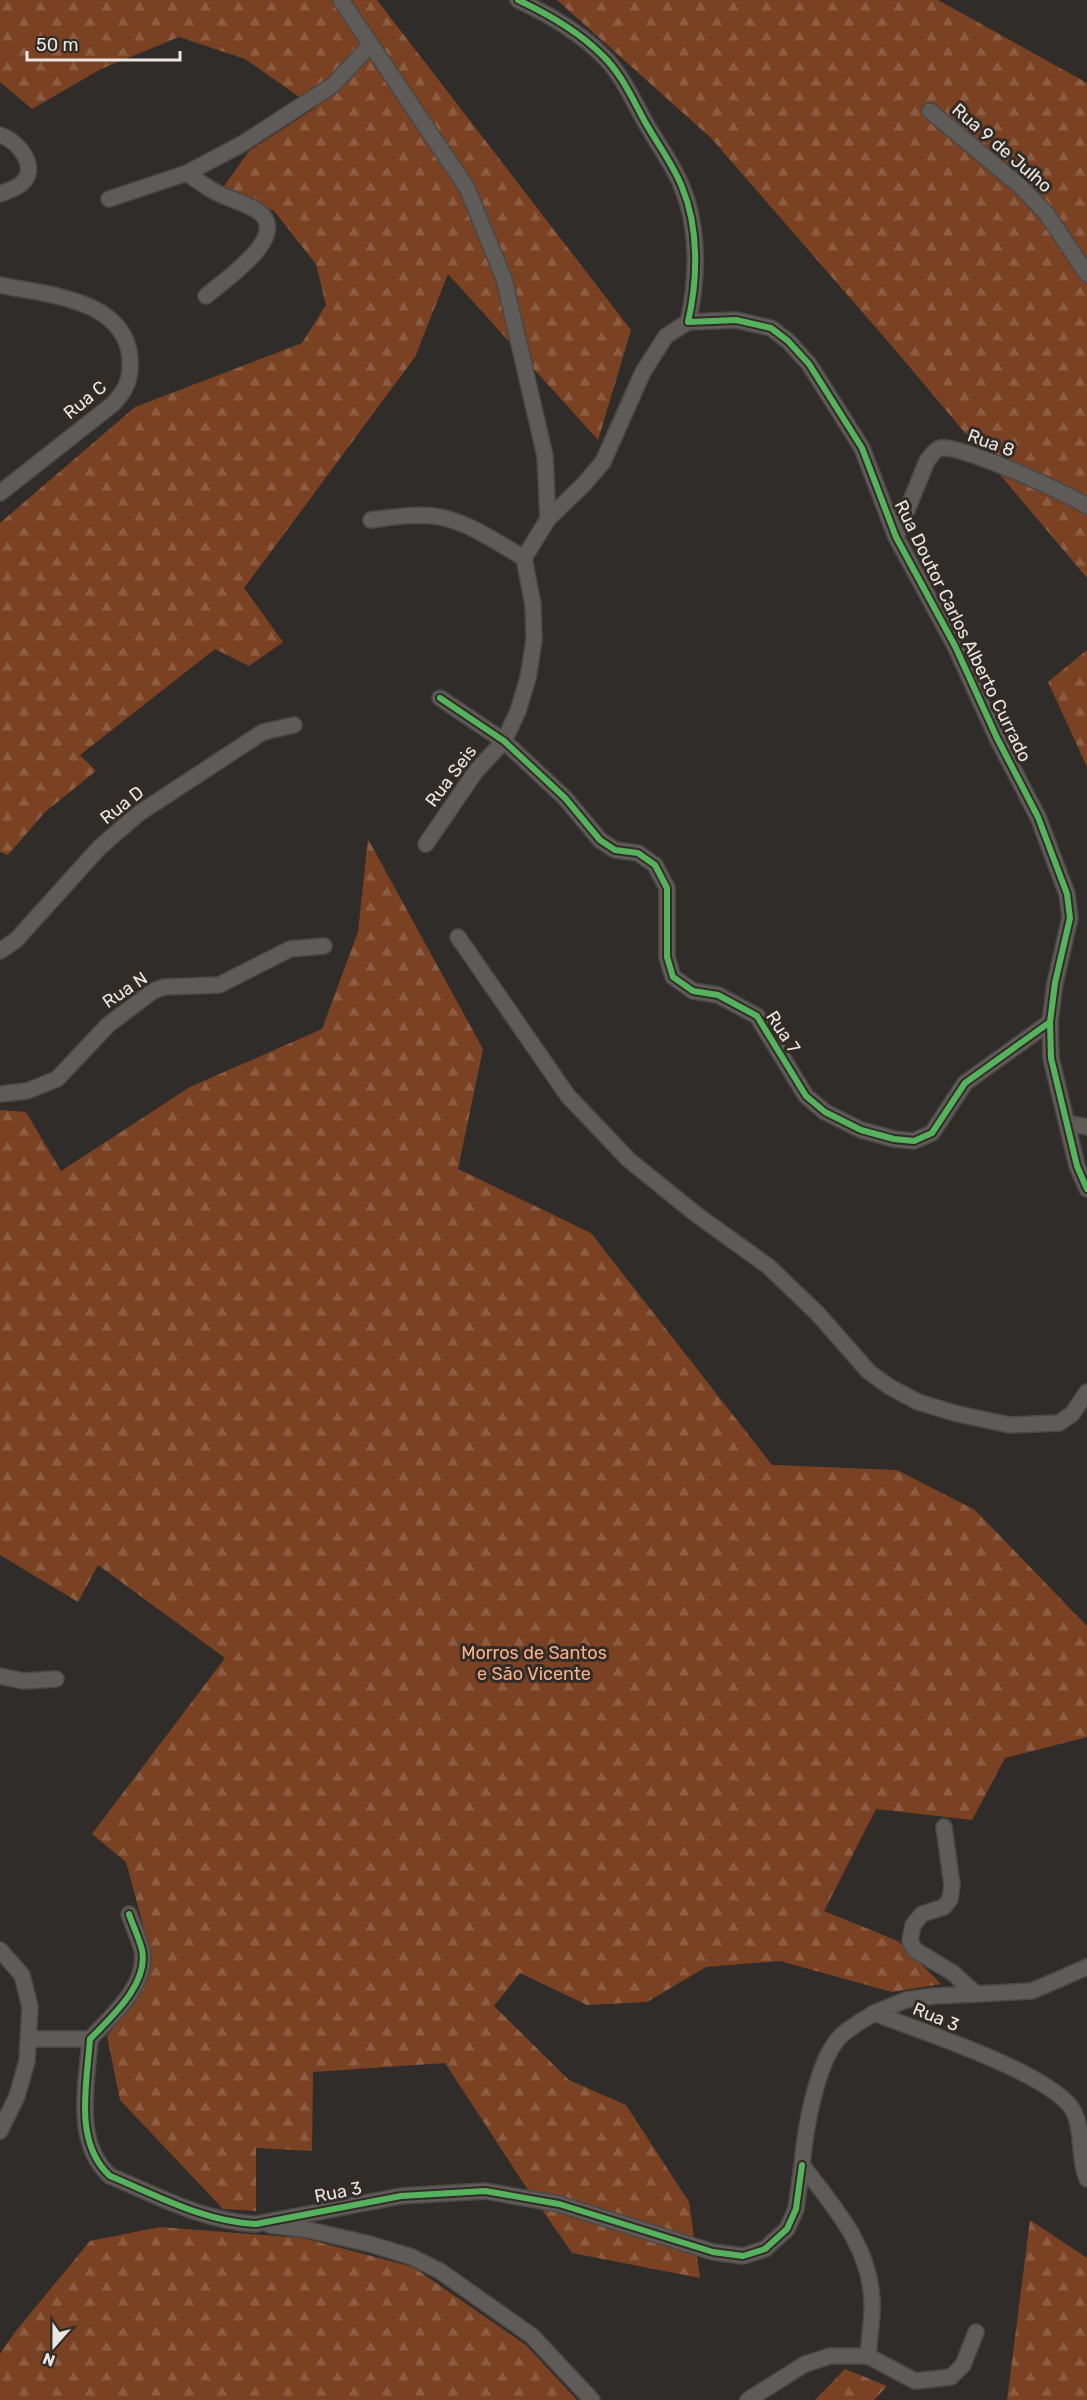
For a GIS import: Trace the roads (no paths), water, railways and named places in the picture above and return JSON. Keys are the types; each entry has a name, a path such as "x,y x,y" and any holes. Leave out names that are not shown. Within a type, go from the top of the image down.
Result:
{"street":[{"path":"341,0 467,188 504,279 545,456 548,519"},
{"path":"371,520 415,515 442,517 470,528 524,558 548,519 603,462 643,372 666,336 688,322 692,303 693,226 682,187 619,75 603,56 581,37 536,8 518,0"},
{"path":"109,199 187,173 242,144 333,86 370,45"},
{"name":"Rua 9 de Julho","path":"930,111 1019,185 1046,213 1087,274"},
{"path":"0,135 14,142 22,150 28,166 26,179 18,186 0,194"},
{"path":"187,173 210,190 258,211 266,219 268,226 261,248 206,296"},
{"name":"Rua C","path":"0,285 66,298 98,309 120,328 129,353 131,376 125,392 113,404 0,493"},
{"name":"Rua Doutor Carlos Alberto Currado","path":"688,322 736,320 771,328 788,341 808,364 862,448 897,537 955,646 997,738 1038,817 1067,894 1070,918 1055,983 1050,1022 1051,1058 1077,1166 1087,1189"},
{"name":"Rua 8","path":"897,537 927,461 939,448 960,451 1013,471 1087,506"},
{"name":"Rua Seis","path":"426,844 476,771 504,741 518,711 525,689 534,640 533,605 524,558"},
{"name":"Rua 7","path":"440,698 504,741 565,798 600,840 615,850 638,853 655,865 667,888 667,957 673,977 693,991 718,995 757,1016 806,1096 825,1112 861,1130 894,1139 914,1141 922,1138 932,1133 965,1083 1050,1022"},
{"name":"Rua D","path":"0,951 16,940 100,847 138,814 263,732 294,725"},
{"path":"458,937 568,1096 629,1160 697,1215 768,1266 818,1314 869,1372 890,1387 918,1402 958,1414 1010,1425 1059,1423 1072,1414 1087,1392"},
{"name":"Rua N","path":"0,1094 27,1090 57,1078 108,1025 153,991 164,987 219,986 290,949 324,946"},
{"path":"1067,1124 1087,1127"},
{"path":"0,1676 23,1681 56,1679"},
{"path":"944,1827 952,1885 950,1899 944,1907 922,1914 913,1924 910,1941 915,1950 953,1973 976,1994"},
{"path":"30,2039 90,2039 117,2011 141,1972 142,1951 129,1914"},
{"path":"0,1950 22,1975 30,2007 27,2061 17,2096 0,2131"},
{"path":"874,2013 906,2000 934,1996 1032,1991 1087,1967"},
{"name":"Rua 3","path":"90,2039 87,2137 99,2166 110,2176 215,2218 236,2223 256,2224 401,2196 485,2191 559,2204 713,2252 743,2256 765,2249 788,2229 796,2209 809,2114 826,2059 842,2035 874,2013 1000,2063 1040,2082 1062,2098 1073,2110 1078,2122 1082,2168 1087,2179"},
{"path":"802,2165 847,2223 862,2253 869,2275 872,2303 868,2356"},
{"path":"256,2224 309,2230 370,2244 412,2257 440,2271 532,2336 592,2400"},
{"path":"748,2400 805,2364 830,2356 868,2356 915,2381 951,2376 963,2365 976,2332"}],"park label":[{"name":"Morros de Santos e São Vicente","path":"534,1663"}]}
